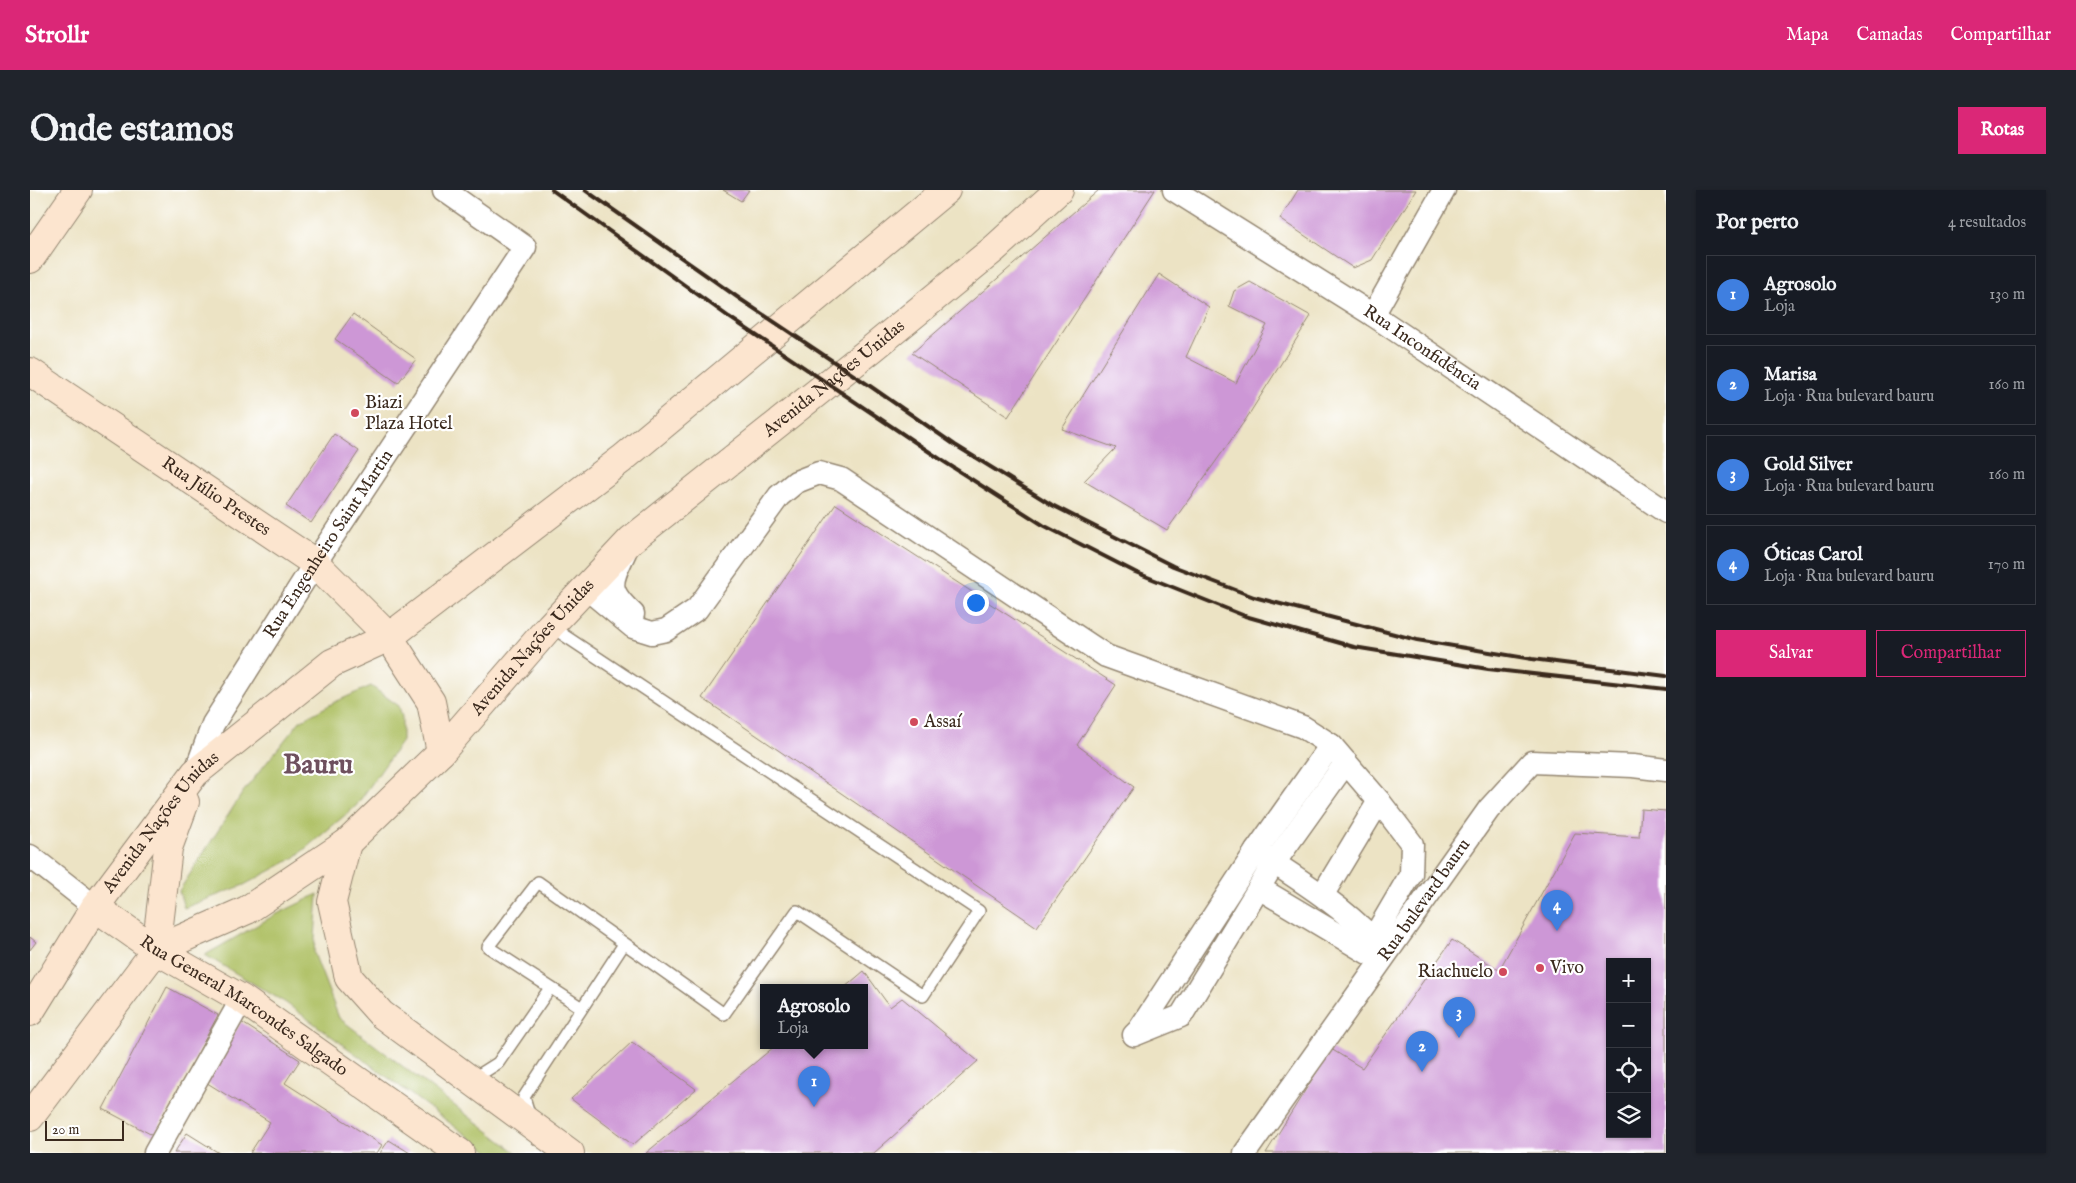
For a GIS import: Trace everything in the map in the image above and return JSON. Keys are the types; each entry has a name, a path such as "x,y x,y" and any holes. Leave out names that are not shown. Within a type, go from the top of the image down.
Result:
{"main road":[{"path":"30,259 78,190"},
{"name":"Avenida Nações Unidas","path":"30,1012 94,907 195,773 332,663 389,637 622,459 946,190"},
{"name":"Avenida Nações Unidas","path":"30,1117 156,950 247,910 347,843 441,752 550,626 631,540 873,348 994,249 1059,190"},
{"name":"Rua Júlio Prestes","path":"30,372 316,563 389,637 431,702 441,752"},
{"path":"156,950 168,848 195,773"},
{"path":"347,843 332,902 349,978 380,1014 570,1153"},
{"name":"Rua General Marcondes Salgado","path":"94,907 156,950 242,999 460,1153"}],"street":[{"name":"Rua Engenheiro Saint Martin","path":"195,773 213,724 316,563 525,247 444,190"},
{"name":"Rua Inconfidência","path":"1174,190 1373,315 1666,512"},
{"path":"1373,315 1444,190"},
{"path":"631,540 613,577 612,588 620,602 642,623 652,626 669,620 697,598 767,488 793,469 821,459 848,466 1107,645 1217,686 1340,738 1406,815 1420,849 1420,864 1392,925 1368,953 1259,888"},
{"path":"586,588 633,627 652,633 666,630 697,609 779,496 796,482 819,473 841,479 1106,656 1303,727 1331,745 1379,801 1412,844 1411,874 1373,939 1323,894 1265,857"},
{"path":"1331,745 1265,857 1259,888 1181,1016 1134,1035 1265,857 1346,762"},
{"name":"Rua bulevard bauru","path":"1245,1153 1490,809 1532,762 1633,766 1666,770"},
{"path":"1323,894 1379,801"},
{"name":"Rua General Marcondes Salgado","path":"30,856 94,907"},
{"path":"155,1153 242,999"}],"lane":[{"path":"550,626 979,910 923,996 797,911 724,1014 538,882 488,947 582,1008"},
{"path":"532,1126 524,1097 624,944"},
{"path":"471,1081 498,1063 550,988"}],"green space":[{"path":"371,686 399,706 402,717 402,741 356,806 294,858 244,885 184,908 179,891 243,792 300,721 335,702"},
{"path":"318,894 314,953 339,1018 517,1153 491,1153 286,1003 205,955 273,916"}],"building":[{"path":"723,190 749,190 741,201"},
{"path":"1099,190 1155,190 1008,417 912,353"},
{"path":"1298,190 1416,190 1372,260 1353,268 1280,219"},
{"path":"1159,274 1209,307 1186,357 1236,383 1267,325 1229,306 1234,291 1250,282 1311,316 1246,419 1167,530 1084,481 1116,448 1062,429"},
{"path":"353,314 416,359 398,383 335,339"},
{"path":"334,434 359,451 311,523 286,506"},
{"name":"Assaí","path":"836,504 1116,685 1077,745 1134,787 1037,927 702,698"},
{"path":"1641,809 1666,811 1666,1153 1266,1153 1331,1049 1362,1068 1452,940 1499,970 1575,833 1639,837"},
{"path":"30,937 36,942 30,950"},
{"path":"864,971 890,1007 902,998 978,1061 874,1153 646,1153 771,1049 868,1049 868,984 849,984"},
{"path":"167,987 218,1015 154,1136 103,1109"},
{"path":"241,1022 300,1060 285,1083 382,1145 377,1153 250,1153 270,1122 204,1081"},
{"path":"632,1042 696,1089 633,1145 571,1099"},
{"path":"187,1133 219,1153 174,1153"},
{"path":"389,1140 410,1153 380,1153"}],"railway":[{"path":"552,190 729,317 943,461 1043,525 1135,572 1245,616 1354,647 1488,669 1666,689"},
{"path":"585,190 740,299 955,445 1052,505 1173,566 1254,597 1417,640 1532,659 1666,676"}],"place":[{"name":"Biazi Plaza Hotel","path":"355,413"},
{"name":"Assaí","path":"914,722"},
{"name":"Óticas Carol","path":"1557,931"},
{"name":"Vivo","path":"1540,968"},
{"name":"Riachuelo","path":"1503,972"},
{"name":"Gold Silver","path":"1459,1038"},
{"name":"Marisa","path":"1422,1072"},
{"name":"Agrosolo","path":"814,1107"}],"district":[{"name":"Bauru","path":"318,765"}]}
